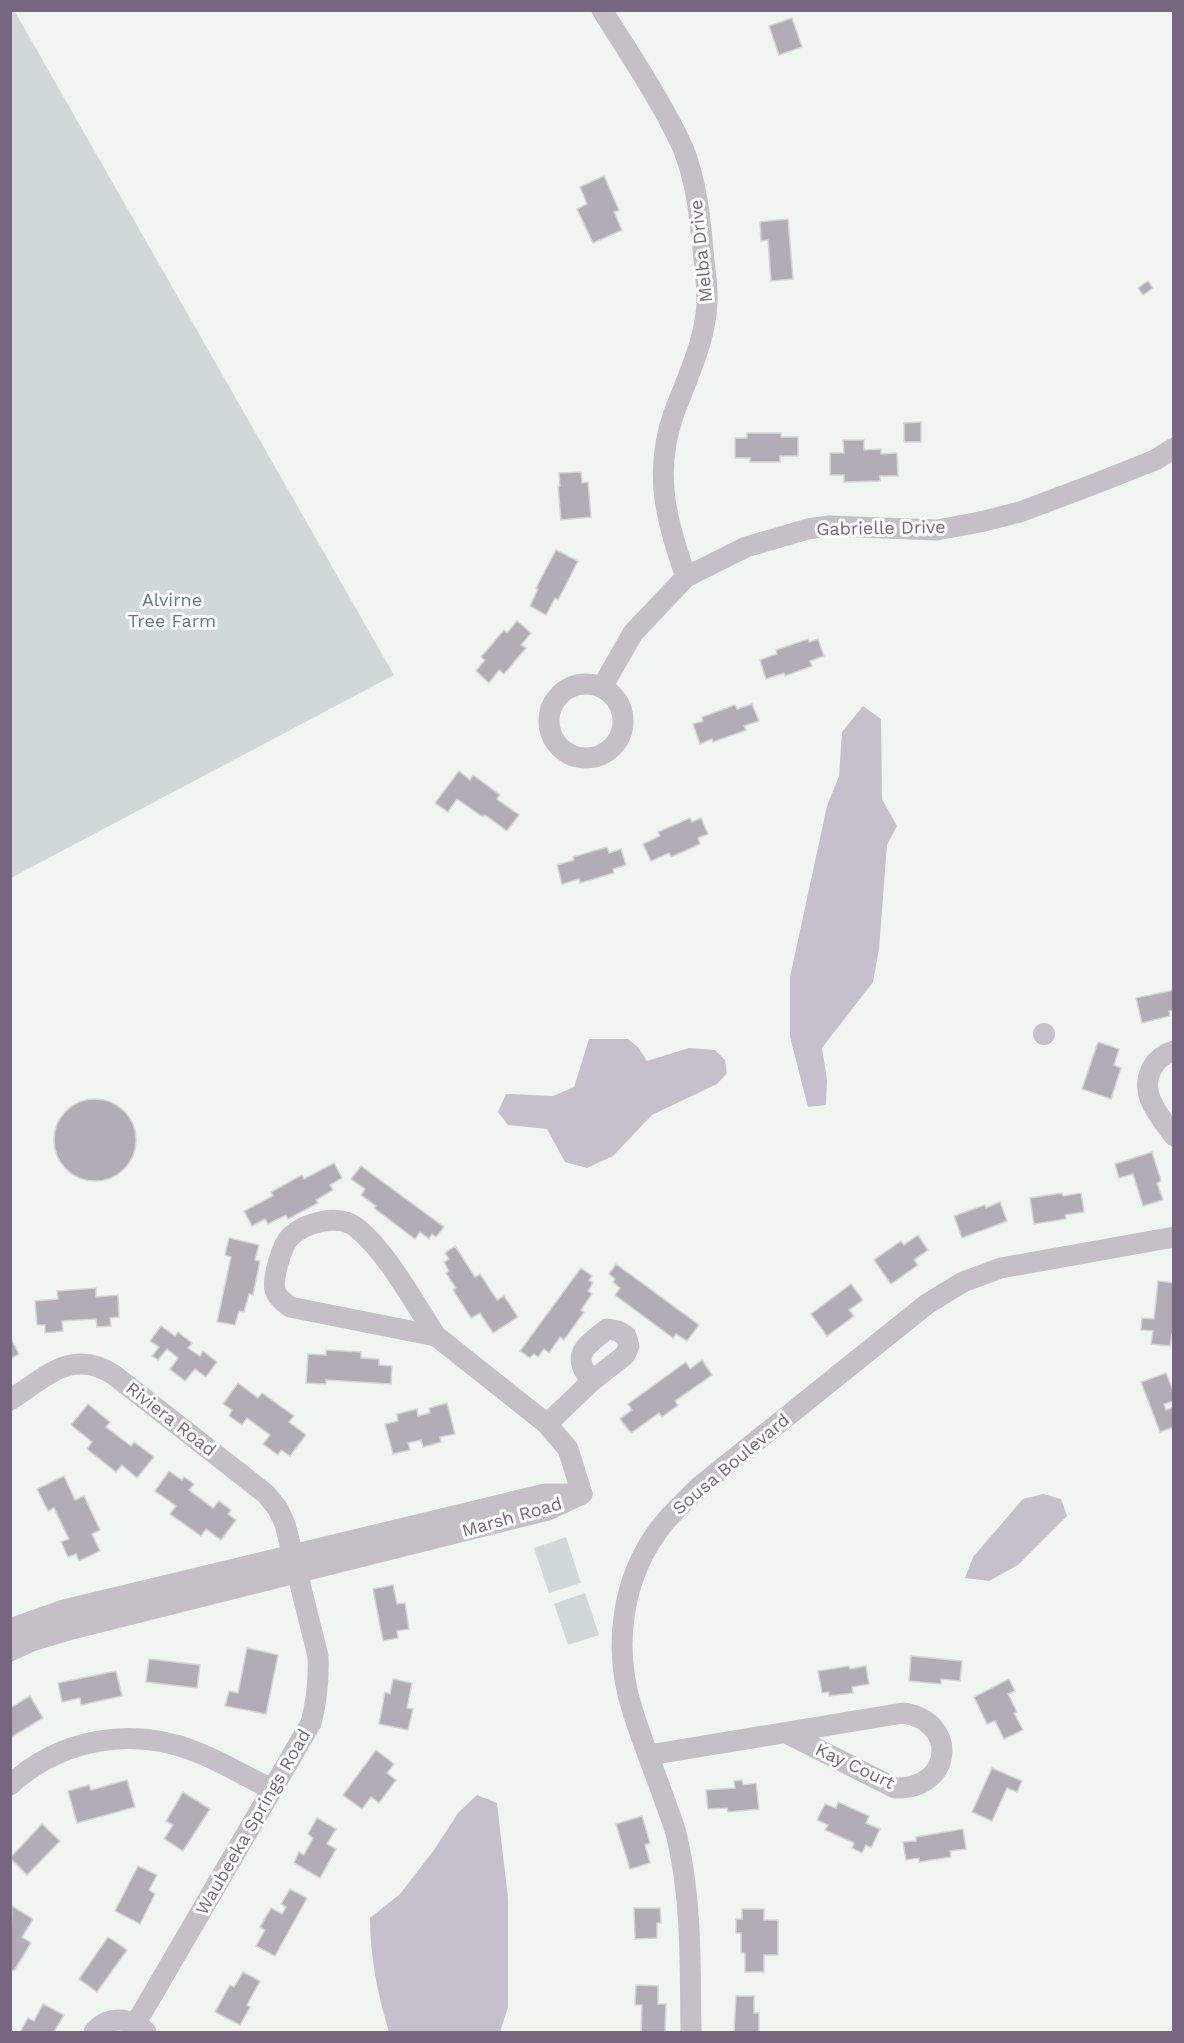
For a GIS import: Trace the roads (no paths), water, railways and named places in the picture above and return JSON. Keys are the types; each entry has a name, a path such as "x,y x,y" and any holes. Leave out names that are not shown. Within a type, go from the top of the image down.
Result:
{"street":[{"name":"Melba Drive","path":"602,10 664,112 683,149 699,212 708,295 706,316 696,357 673,416 663,458 667,520 686,577"},
{"name":"Gabrielle Drive","path":"602,687 633,633 686,577 746,548 829,526 937,530 1020,512 1155,460 1173,448"},
{"path":"1173,1051 1155,1062 1149,1073 1147,1086 1149,1098 1173,1136"},
{"path":"436,1336 290,1307 278,1297 274,1282 284,1245 296,1232 324,1220 342,1220 357,1227 380,1252 436,1336 547,1424 592,1381"},
{"name":"Sousa Boulevard","path":"691,2032 688,1922 685,1879 678,1840 628,1697 623,1663 624,1616 629,1589 640,1559 655,1534 675,1510 699,1487 927,1304 963,1282 1001,1268 1173,1237"},
{"name":"Riviera Road","path":"10,1400 67,1365 86,1363 106,1369 266,1494 278,1509 285,1524 296,1563"},
{"name":"Marsh Road","path":"10,1650 32,1641 296,1563 545,1494 582,1494 568,1449 547,1424"},
{"name":"Marsh Road","path":"10,1629 64,1610 296,1563"},
{"name":"Waubeeka Springs Road","path":"94,2032 106,2022 116,2020 126,2020 141,2028 272,1789 311,1723 317,1700 318,1656 296,1563"},
{"name":"Kay Court","path":"649,1755 903,1713 916,1715 936,1730 941,1742 941,1755 938,1767 931,1778 920,1785 895,1788 786,1733"},
{"path":"10,1785 45,1760 69,1749 92,1741 119,1737 172,1743 195,1751 272,1789"}],"park label":[{"name":"Alvirne Tree Farm","path":"172,610"}]}
